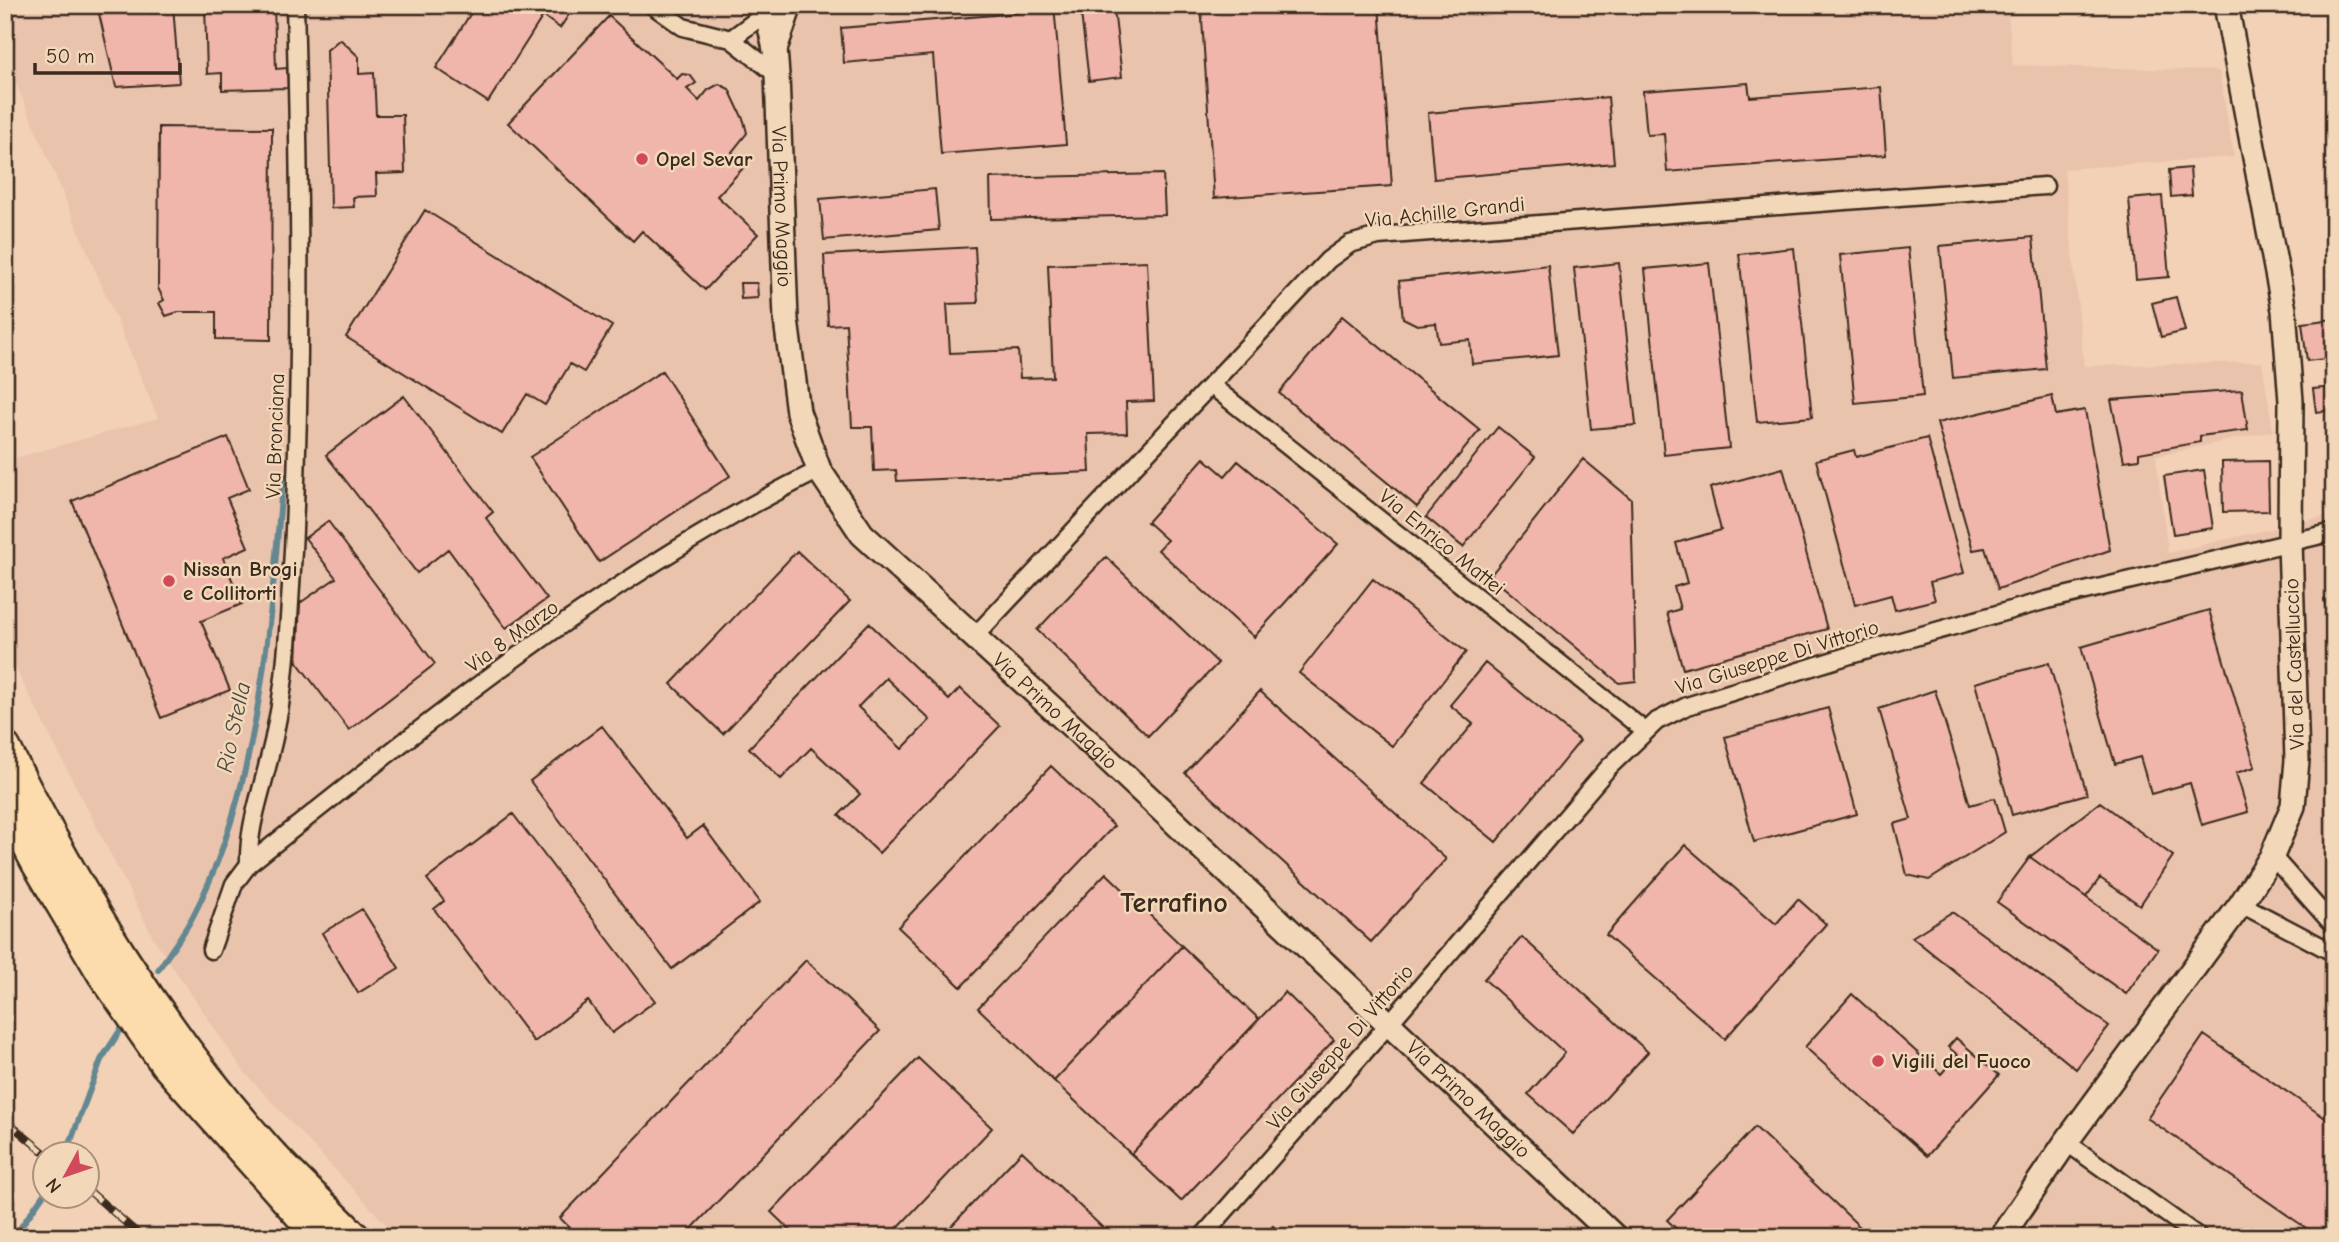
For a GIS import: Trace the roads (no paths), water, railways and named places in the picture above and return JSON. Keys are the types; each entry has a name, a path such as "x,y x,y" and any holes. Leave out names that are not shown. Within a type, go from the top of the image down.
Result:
{"highway":[{"path":"5,748 45,828 115,950 157,1011 269,1152 354,1237"},
{"path":"5,802 37,863 103,974 165,1063 320,1237"}],"main road":[{"name":"Via Primo Maggio","path":"775,49 790,5"},
{"name":"Via del Castelluccio","path":"2001,1237 2066,1142 2241,904 2272,856 2288,821 2295,789 2290,542 2291,401 2284,310 2226,5"},
{"name":"Via Primo Maggio","path":"765,9 775,49 789,362 797,412 819,470 862,534 1099,751 1615,1237"}],"street":[{"name":"Via Bronciana","path":"249,864 250,834 284,683 292,575 300,325 295,5"},
{"path":"652,5 683,27 731,39 777,75"},
{"path":"731,39 765,9"},
{"name":"Via Achille Grandi","path":"974,637 1328,260 1350,244 1364,239 2045,186"},
{"name":"Via Enrico Mattei","path":"1212,386 1645,731"},
{"name":"Via 8 Marzo","path":"249,864 376,763 547,635 729,516 819,470"},
{"name":"Via Giuseppe Di Vittorio","path":"1202,1237 1388,1026 1609,766 1645,731 1670,713 1847,656 2047,600 2334,533"},
{"path":"2272,856 2334,926"},
{"path":"211,950 234,884 249,864"},
{"path":"2241,904 2334,953"},
{"path":"2066,1142 2199,1237"}],"waterway":[{"name":"Rio Stella","path":"158,970 193,916 216,866 234,813 259,701 283,475"},
{"name":"Rio Stella","path":"71,1140 101,1060 123,1026"},
{"name":"Rio Stella","path":"14,1237 33,1210"}],"railway":[{"path":"5,1120 32,1142"},
{"path":"102,1202 142,1237"}],"place":[{"name":"Opel Sevar","path":"642,159"},
{"name":"Nissan Brogi e Collitorti","path":"169,581"},
{"name":"Vigili del Fuoco","path":"1878,1061"}],"district":[{"name":"Terrafino","path":"1174,902"}]}
